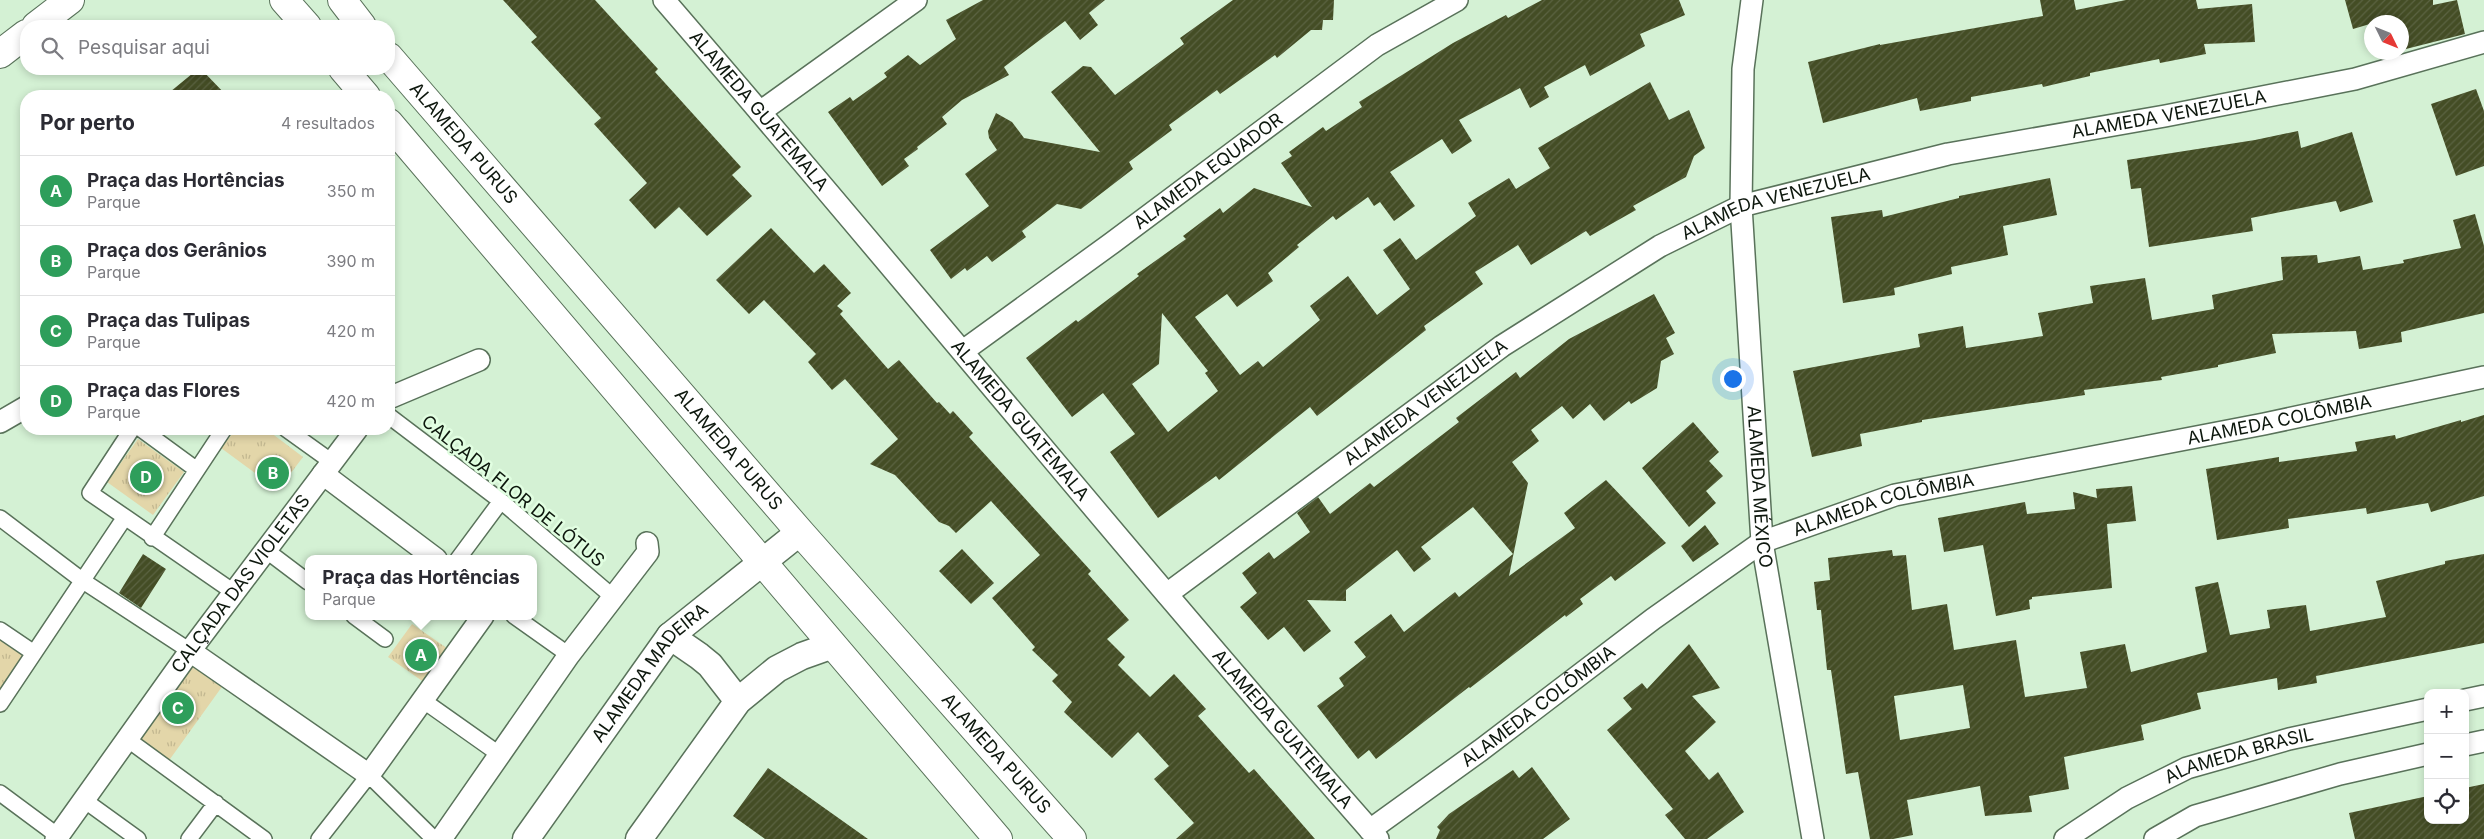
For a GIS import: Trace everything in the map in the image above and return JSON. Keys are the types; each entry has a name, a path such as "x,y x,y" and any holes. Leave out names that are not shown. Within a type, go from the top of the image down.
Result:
{"main road":[{"path":"44,20 70,0"},
{"path":"284,0 302,20"},
{"path":"342,0 357,20"},
{"path":"0,54 20,39"},
{"name":"ALAMEDA PURUS","path":"395,64 800,532 1072,839"},
{"path":"348,75 361,90"},
{"path":"395,130 998,839"}],"street":[{"name":"ALAMEDA GUATEMALA","path":"664,0 963,351 1039,444 1374,835"},
{"path":"760,112 916,0"},
{"name":"ALAMEDA EQUADOR","path":"963,351 1120,237 1377,45 1457,0"},
{"name":"ALAMEDA MÉXICO","path":"1752,0 1743,69 1741,206 1762,542 1812,830 1825,839"},
{"name":"ALAMEDA VENEZUELA","path":"1167,594 1502,346 1660,246 1741,206 1948,154 2165,116 2356,79 2484,42"},
{"path":"395,395 479,360"},
{"name":"ALAMEDA COLÔMBIA","path":"1374,835 1481,750 1653,619 1762,542 1895,495 2264,424 2484,377"},
{"path":"0,422 20,410"},
{"name":"CALÇADA FLOR DE LÓTUS","path":"395,421 501,501 613,596"},
{"path":"128,435 90,493 152,538 235,593"},
{"path":"149,435 198,470"},
{"path":"152,538 220,435"},
{"path":"292,435 328,468 431,555"},
{"name":"CALÇADA DAS VIOLETAS","path":"57,838 190,651 353,435"},
{"path":"461,555 501,501"},
{"path":"0,518 83,581 190,651 369,775 434,839"},
{"path":"0,704 125,518"},
{"name":"ALAMEDA MADEIRA","path":"526,839 670,636 800,532"},
{"path":"441,839 569,655 648,552 647,543"},
{"path":"266,551 305,580"},
{"path":"359,620 385,639"},
{"path":"319,839 424,701 480,620"},
{"path":"520,620 569,655"},
{"path":"0,630 34,653"},
{"path":"670,636 710,665 738,702"},
{"path":"639,839 738,702 777,669 802,656 833,645"},
{"path":"2469,699 2484,696"},
{"path":"424,701 499,754"},
{"name":"ALAMEDA BRASIL","path":"2065,839 2127,798 2187,768 2289,739 2424,710"},
{"path":"127,739 264,839"},
{"path":"2469,744 2484,741"},
{"path":"2155,839 2195,816 2340,774 2424,755"},
{"path":"0,793 57,838"},
{"path":"84,800 138,839"},
{"path":"190,839 216,803"}],"green space":[{"path":"231,435 274,435 303,457 278,490 221,448"},
{"path":"138,439 184,472 153,515 107,482"},
{"path":"412,624 454,653 428,685 388,657"},
{"path":"0,640 24,656 0,692"},
{"path":"190,651 229,677 165,766 127,739"}],"building":[{"path":"503,0 595,0 658,69 655,72 741,167 732,175 752,196 707,236 679,207 655,229 629,200 647,183 594,124 601,118 531,42 537,37"},
{"path":"983,0 1105,0 1089,13 1098,25 1080,40 1065,21 1004,67 1009,75 962,100 942,117 947,124 904,159 909,166 882,186 828,112 850,97 853,101 887,77 884,73 908,55 920,65 956,39 946,20"},
{"path":"1233,0 1334,0 1333,20 1323,20 1322,30 1311,30 1277,58 1275,55 1220,94 1217,90 1169,125 1172,130 1129,162 1133,169 1081,209 1057,204 1022,231 1026,237 992,262 987,256 967,271 965,268 951,279 930,250 989,206 965,174 997,150 989,138 988,131 996,113 1012,122 1024,138 1100,152 1051,92 1083,66 1091,67 1115,95 1184,44 1180,38"},
{"path":"1542,0 1679,0 1685,15 1640,34 1645,46 1590,76 1585,65 1544,87 1549,97 1530,108 1520,88 1459,120 1472,141 1452,154 1442,139 1390,172 1415,206 1394,221 1380,202 1374,206 1368,197 1336,220 1333,216 1297,245 1299,247 1268,273 1273,281 1237,307 1227,294 1195,317 1240,375 1258,361 1263,367 1320,320 1310,306 1348,276 1377,315 1410,289 1383,250 1400,238 1416,260 1476,216 1468,203 1509,178 1516,189 1550,168 1538,148 1650,82 1669,120 1689,110 1705,148 1694,156 1686,177 1633,206 1636,210 1590,236 1586,231 1531,265 1518,245 1475,272 1483,284 1424,326 1426,330 1317,416 1310,407 1219,480 1216,476 1158,518 1110,452 1135,434 1103,393 1072,417 1026,358 1139,276 1137,274 1186,239 1183,236 1220,208 1223,213 1254,188 1312,207 1281,163 1292,156 1289,152 1323,127 1326,131 1362,107 1359,102 1453,43 1506,15 1508,18","holes":["1162,313 1208,371 1205,373 1218,391 1168,432 1132,384 1159,364"]},
{"path":"2040,0 2074,0 2076,10 2126,0 2196,0 2198,9 2252,4 2255,42 2204,44 2206,54 2160,63 2159,59 2090,73 2090,76 2043,87 2042,84 1971,97 1971,101 1920,111 1917,98 1823,123 1808,62 1880,44 2043,16"},
{"path":"2345,0 2433,0 2433,5 2457,0 2465,34 2409,48 2409,15 2364,15 2364,26 2353,29"},
{"path":"191,75 207,75 221,90 172,90"},
{"path":"2476,89 2484,111 2484,166 2456,176 2431,104"},
{"path":"2298,131 2301,148 2352,132 2373,202 2340,212 2336,201 2251,218 2253,231 2149,247 2141,188 2131,189 2127,160 2255,140"},
{"path":"2050,178 2057,215 2003,226 2008,255 1951,267 1952,274 1894,288 1895,295 1843,303 1831,217 1882,210 1883,217 1959,198 1959,196"},
{"path":"2475,214 2484,246 2484,313 2401,332 2402,342 2359,349 2356,331 2272,334 2276,353 2218,365 2218,367 2161,377 2162,380 2084,390 2085,395 1922,420 1922,422 1860,434 1862,446 1812,457 1793,371 1920,347 1918,334 1963,326 1966,348 2043,336 2038,313 2093,303 2090,286 2145,278 2152,320 2214,309 2212,295 2283,280 2281,257 2317,255 2318,263 2360,256 2363,270 2404,263 2403,260 2461,248 2453,220"},
{"path":"771,228 814,273 824,264 851,293 837,306 843,311 840,314 888,369 899,360 937,403 939,402 950,414 953,411 973,433 969,437 1091,571 1088,574 1129,620 1107,639 1125,657 1118,665 1150,697 1174,674 1206,709 1198,716 1249,773 1254,769 1315,839 1176,839 1194,823 1154,779 1169,766 1138,732 1112,758 1064,712 1072,702 1052,681 1058,675 1032,650 1035,647 992,598 1040,555 991,501 956,533 949,526 939,522 895,475 870,464 898,439 845,379 832,390 808,362 816,354 764,300 749,314 716,280"},
{"path":"1654,294 1675,333 1666,338 1674,354 1661,361 1657,388 1631,404 1629,401 1604,421 1590,404 1573,419 1562,406 1531,430 1539,441 1512,462 1528,483 1509,576 1575,528 1564,513 1606,480 1666,543 1615,581 1611,576 1580,599 1583,604 1566,617 1565,615 1376,759 1369,750 1358,759 1317,706 1344,686 1339,678 1366,657 1354,642 1391,614 1404,632 1455,592 1459,597 1513,554 1473,507 1421,547 1431,559 1414,572 1397,550 1346,590 1346,601 1307,600 1331,631 1304,652 1284,627 1268,640 1240,607 1257,593 1242,573 1269,552 1274,559 1310,532 1297,513 1318,497 1330,514 1370,483 1374,487 1459,422 1456,418 1516,372 1520,378 1569,339"},
{"path":"2484,415 2484,496 2431,512 2428,503 2367,514 2366,508 2288,519 2289,528 2217,540 2206,469 2279,457 2279,462 2357,451 2355,442 2395,435 2396,439"},
{"path":"1693,422 1719,452 1709,461 1723,476 1706,491 1716,503 1689,527 1642,468"},
{"path":"2132,486 2136,521 2107,524 2112,588 2032,597 2029,600 2030,609 1996,616 1983,545 1944,552 1938,518 2025,502 2027,514 2075,509 2073,492 2097,498 2096,489"},
{"path":"1705,525 1719,544 1693,562 1681,546"},
{"path":"962,549 994,583 971,604 939,571"},
{"path":"1892,550 1893,556 1906,555 1912,610 1947,604 1954,650 2016,640 2025,697 2087,688 2080,652 2125,644 2131,672 2207,652 2195,587 2218,582 2230,635 2270,628 2267,610 2306,605 2310,631 2386,617 2376,581 2445,564 2445,561 2484,554 2484,643 2316,676 2317,683 2278,690 2277,678 2197,693 2201,709 2141,725 2144,740 2064,757 2069,789 2029,796 2032,812 1985,816 1980,786 1907,800 1913,835 1893,839 1870,839 1858,772 1846,774 1831,670 1827,670 1821,610 1817,610 1814,582 1830,580 1828,558","holes":["1963,685 1970,728 1900,740 1894,696"]},
{"path":"143,554 166,569 141,608 119,593"},
{"path":"1689,644 1720,688 1692,696 1716,722 1685,751 1709,780 1718,772 1744,812 1707,839 1685,839 1665,815 1673,809 1607,730 1632,709 1623,698 1642,683 1647,689"},
{"path":"1532,767 1570,819 1543,839 1436,839 1440,830 1437,827 1449,814 1513,770 1519,778"},
{"path":"768,768 868,839 765,839 733,816"},
{"path":"2484,784 2484,839 2355,839 2349,813 2424,797 2424,824 2469,824 2469,787"}],"place":[{"name":"Praça dos Gerânios","path":"273,473"},
{"name":"Praça das Flores","path":"146,477"},
{"name":"Praça das Hortências","path":"421,655"},
{"name":"Praça das Tulipas","path":"178,708"}]}
